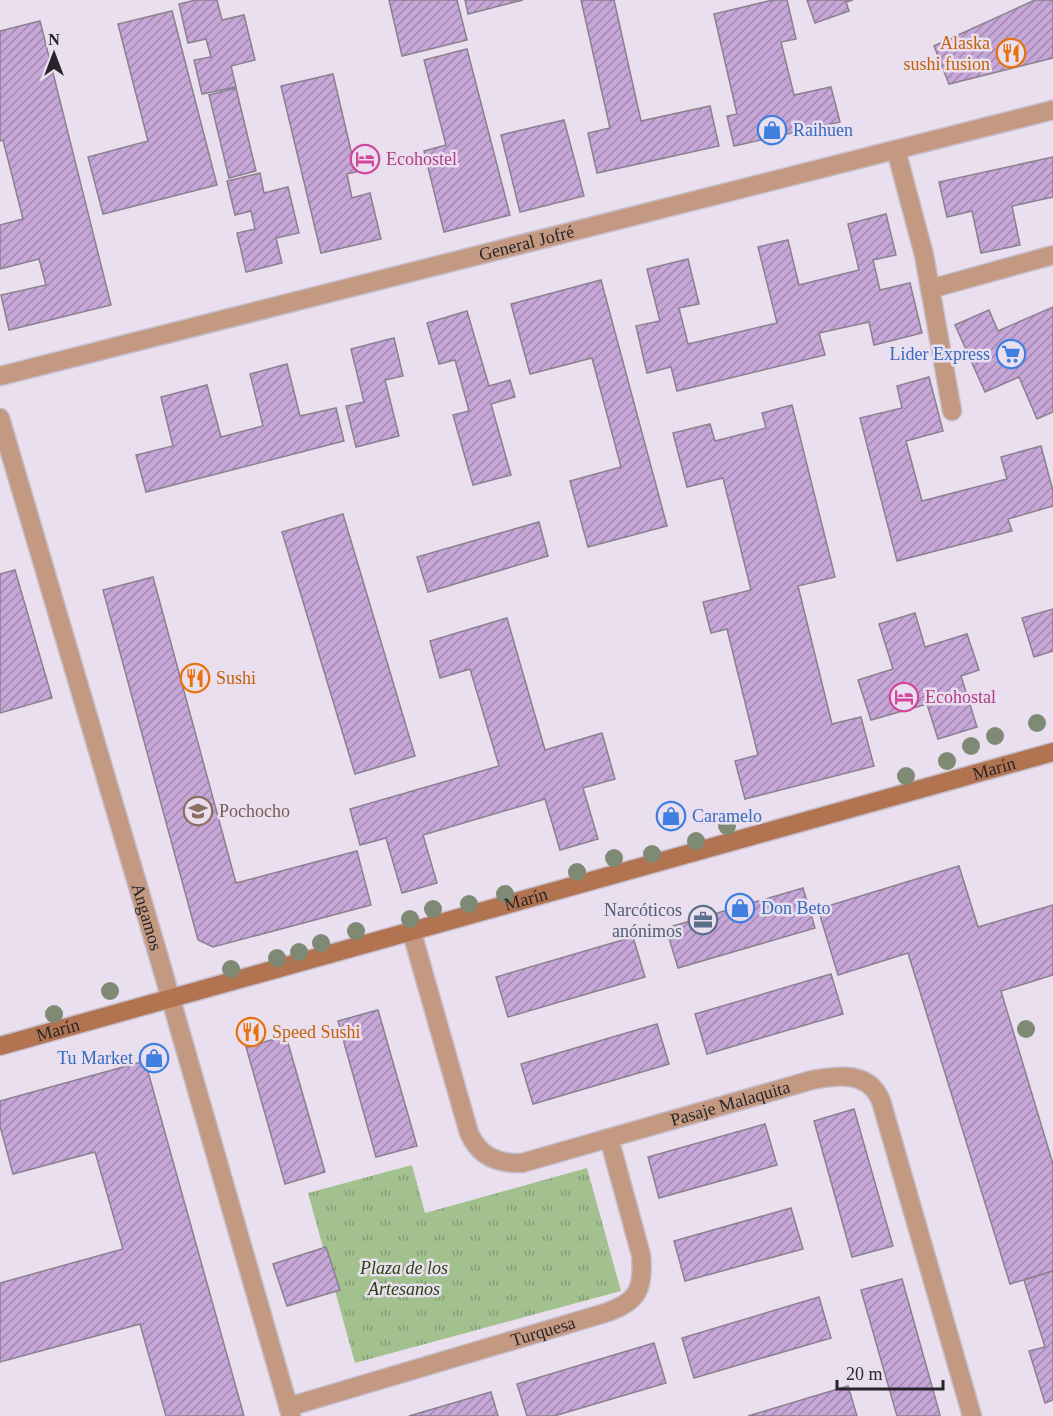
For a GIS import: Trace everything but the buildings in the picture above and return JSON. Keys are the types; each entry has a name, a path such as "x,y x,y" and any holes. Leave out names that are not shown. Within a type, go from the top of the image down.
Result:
{"street":[{"name":"General Jofré","path":"0,376 1053,110"},
{"path":"896,150 924,255 952,411"},
{"path":"930,290 1053,255"},
{"name":"Angamos","path":"0,418 290,1412"},
{"name":"Marín","path":"0,1046 412,933 1053,752"},
{"name":"Pasaje Malaquita","path":"412,933 469,1132 473,1142 482,1153 499,1162 522,1163 812,1080 856,1078 872,1086 881,1101 972,1416"},
{"name":"Turquesa","path":"290,1412 605,1313 633,1300 639,1290 642,1274 641,1255 609,1138"}],"green space":[{"name":"Plaza de los Artesanos","path":"412,1165 425,1213 587,1168 621,1291 355,1363 308,1193"}],"place":[{"name":"Alaska sushi fusion","path":"1011,53"},
{"name":"Raihuen","path":"772,130"},
{"name":"Ecohostel","path":"365,159"},
{"name":"Lider Express","path":"1011,354"},
{"name":"Sushi","path":"195,678"},
{"name":"Ecohostal","path":"904,697"},
{"name":"Pochocho","path":"198,811"},
{"name":"Caramelo","path":"671,816"},
{"name":"Don Beto","path":"740,908"},
{"name":"Narcóticos anónimos","path":"703,920"},
{"name":"Speed Sushi","path":"251,1032"},
{"name":"Tu Market","path":"154,1058"}]}
